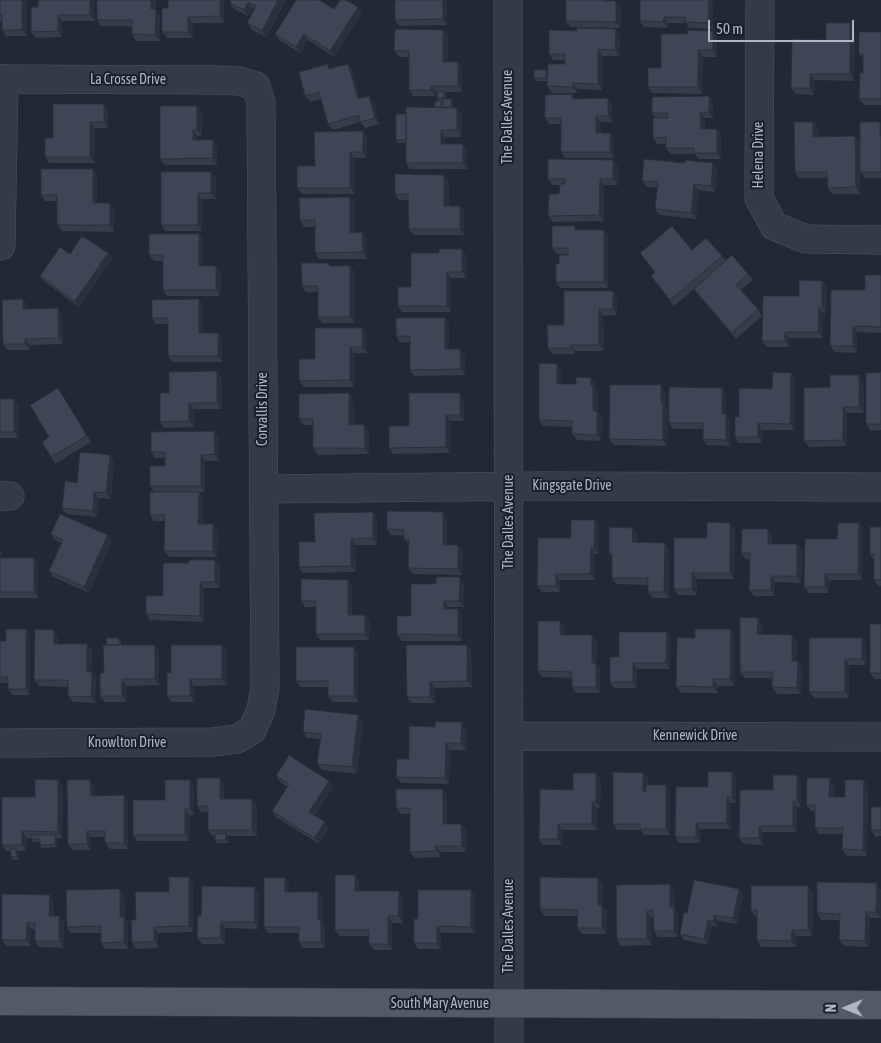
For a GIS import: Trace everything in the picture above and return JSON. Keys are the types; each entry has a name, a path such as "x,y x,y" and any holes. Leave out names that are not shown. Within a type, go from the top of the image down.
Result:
{"main road":[{"name":"South Mary Avenue","path":"0,1001 509,1005 881,1005"}],"street":[{"name":"The Dalles Avenue","path":"508,0 509,1043"},
{"name":"Helena Drive","path":"760,0 759,198 774,226 806,239 881,240"},
{"name":"La Crosse Drive","path":"2,79 218,80 240,81 256,86"},
{"path":"1,246 2,79"},
{"name":"Corvallis Drive","path":"252,730 261,710 265,687 262,102 256,86"},
{"name":"Kingsgate Drive","path":"264,489 508,486 881,487"},
{"name":"Knowlton Drive","path":"0,743 214,742 237,739 252,730"},
{"name":"Kennewick Drive","path":"508,736 881,737"}],"building":[{"path":"0,0 22,0 22,30 2,30"},
{"path":"38,0 90,0 90,15 58,15 58,31 31,32 31,7 38,7"},
{"path":"97,0 151,0 151,9 156,9 155,35 132,34 132,20 97,20"},
{"path":"168,0 220,0 220,16 188,17 188,32 162,32 162,8 168,8"},
{"path":"231,0 278,0 262,31 247,23 256,6 248,2 244,10 230,3"},
{"path":"296,0 319,0 334,9 340,0 346,0 358,7 330,51 304,34 296,47 275,34"},
{"path":"395,0 443,0 443,19 395,20"},
{"path":"566,0 616,1 616,22 566,21"},
{"path":"640,0 709,0 708,23 685,22 685,17 664,17 663,22 640,21"},
{"path":"826,23 850,23 850,74 810,74 810,88 791,88 792,39 826,40"},
{"path":"577,28 616,29 615,50 598,49 598,84 573,83 573,87 547,86 548,64 565,64 565,54 549,54 549,30 577,31"},
{"path":"395,29 443,30 443,62 458,62 458,86 431,86 431,90 409,90 409,51 394,51"},
{"path":"688,30 713,31 713,50 698,50 698,87 648,87 648,68 661,68 661,34 688,34"},
{"path":"859,32 881,32 881,99 859,99 860,73 863,73 863,54 859,54"},
{"path":"328,64 329,69 348,64 358,99 369,96 375,118 360,122 359,115 328,124 319,92 305,96 299,72"},
{"path":"534,70 546,70 546,78 534,78"},
{"path":"437,92 444,92 444,98 437,98"},
{"path":"572,94 572,99 608,98 608,116 596,116 596,133 610,133 610,152 561,152 561,118 545,118 545,95"},
{"path":"709,96 709,112 700,112 701,129 717,129 717,153 694,153 694,148 666,148 666,137 653,138 653,118 668,118 668,113 652,113 652,97"},
{"path":"443,99 451,99 451,107 443,107"},
{"path":"435,101 441,101 441,107 435,107"},
{"path":"53,104 104,104 104,122 90,122 90,157 45,157 45,138 53,138"},
{"path":"160,106 197,106 197,130 193,130 193,140 213,140 213,158 160,159"},
{"path":"406,107 457,108 457,130 441,130 441,144 463,144 463,163 406,163"},
{"path":"396,114 406,114 406,140 396,140"},
{"path":"794,122 813,122 813,137 855,136 856,187 828,188 827,172 795,172"},
{"path":"860,122 880,122 881,172 860,172"},
{"path":"363,131 363,152 350,152 350,188 297,188 297,166 315,166 314,132"},
{"path":"548,159 613,160 613,179 600,179 599,215 548,216 549,194 559,194 560,184 565,184 565,179 548,179"},
{"path":"644,159 685,163 685,160 713,163 711,186 694,184 691,213 655,209 658,182 642,181"},
{"path":"41,169 93,169 93,203 110,203 110,225 57,225 57,195 41,195"},
{"path":"161,172 211,172 211,193 198,193 198,225 161,225"},
{"path":"395,174 444,175 444,206 460,206 460,229 409,229 408,194 395,194"},
{"path":"350,197 350,233 362,232 363,252 315,253 315,220 300,220 299,198"},
{"path":"552,226 575,226 575,230 604,230 604,282 556,282 556,264 559,264 559,255 568,255 568,248 552,248"},
{"path":"672,226 692,250 706,238 722,256 670,300 651,276 655,272 640,253"},
{"path":"149,234 199,234 199,266 216,266 216,290 163,290 163,255 149,255"},
{"path":"82,236 108,253 75,301 40,276 60,247 70,254"},
{"path":"439,249 462,249 462,272 447,272 447,306 398,306 398,287 411,287 411,253 439,253"},
{"path":"732,255 748,274 736,285 758,309 732,333 694,289"},
{"path":"301,263 329,263 329,266 350,266 350,317 318,317 318,286 302,286"},
{"path":"865,275 881,275 881,327 853,326 853,346 830,346 831,290 865,290"},
{"path":"799,280 822,281 822,307 819,307 818,332 785,332 785,341 762,341 763,296 799,296"},
{"path":"564,291 613,291 613,309 599,309 599,345 571,345 571,348 548,348 547,325 564,325"},
{"path":"23,299 23,309 58,308 59,338 25,339 25,344 3,344 2,300"},
{"path":"199,299 199,333 218,333 218,356 168,356 168,318 152,318 152,300"},
{"path":"396,318 445,318 445,349 460,349 461,369 410,370 410,336 396,336"},
{"path":"315,328 362,328 363,347 350,347 350,380 299,381 299,359 315,359"},
{"path":"539,363 557,364 557,384 576,384 576,377 591,378 591,386 593,386 593,411 597,411 597,435 572,434 572,421 539,420"},
{"path":"217,371 217,403 189,403 189,421 160,422 160,393 169,393 169,372"},
{"path":"773,372 791,373 790,424 758,423 758,437 735,437 735,417 739,417 739,388 772,389"},
{"path":"881,372 881,424 866,424 866,373"},
{"path":"830,375 859,375 859,407 843,407 843,440 804,441 804,388 830,387"},
{"path":"610,385 661,385 663,440 609,439"},
{"path":"669,387 722,388 722,414 726,414 726,440 703,439 703,423 669,423"},
{"path":"58,388 87,436 51,457 42,442 49,437 30,405"},
{"path":"349,393 349,425 364,424 365,448 313,448 313,419 299,419 299,394"},
{"path":"409,393 460,393 460,415 446,415 446,447 389,448 389,426 409,426"},
{"path":"0,399 14,399 14,432 0,432"},
{"path":"214,431 215,454 201,455 201,486 150,486 150,466 165,466 165,452 151,452 151,432"},
{"path":"80,452 110,455 106,493 94,492 93,511 62,508 65,481 77,483"},
{"path":"150,492 199,492 198,524 213,524 213,551 164,551 165,515 150,515"},
{"path":"387,511 443,512 443,545 458,545 458,569 408,568 409,539 404,539 404,530 387,529"},
{"path":"373,512 373,538 351,539 351,566 299,567 299,542 315,542 314,513"},
{"path":"60,514 108,535 84,587 49,571 63,540 51,534"},
{"path":"571,520 595,520 594,548 591,548 590,574 556,574 556,586 537,586 538,538 571,538"},
{"path":"707,522 730,523 730,573 692,573 692,589 674,589 674,538 707,538"},
{"path":"838,523 859,523 858,574 825,574 825,587 804,587 805,539 837,539"},
{"path":"609,527 633,528 632,542 665,543 664,592 648,592 648,578 612,578 612,553 609,553"},
{"path":"870,527 881,527 881,580 874,580 874,554 870,554"},
{"path":"742,529 768,529 768,544 797,544 797,576 771,576 771,590 749,590 750,553 741,553"},
{"path":"0,558 34,558 34,592 0,592"},
{"path":"189,560 215,560 215,582 200,582 200,616 146,614 146,596 163,596 163,563 189,563"},
{"path":"436,577 460,577 459,601 444,601 444,609 458,609 458,635 397,634 397,616 411,616 411,584 436,584"},
{"path":"301,579 348,580 348,615 365,615 365,634 316,634 316,601 301,601"},
{"path":"740,617 758,618 757,634 792,635 792,661 798,661 797,688 772,687 773,672 740,672"},
{"path":"538,621 560,621 560,635 592,635 592,663 596,663 596,687 572,687 572,672 538,671"},
{"path":"870,624 881,624 881,673 870,673"},
{"path":"6,629 26,629 26,689 8,689 8,677 0,677 0,641 6,641"},
{"path":"35,629 54,630 54,644 87,644 87,672 92,672 91,697 68,696 68,680 34,680"},
{"path":"695,629 731,629 730,679 713,679 713,687 676,686 677,638 695,638"},
{"path":"619,632 667,632 666,663 633,663 633,682 610,682 610,657 619,657"},
{"path":"106,638 119,638 119,645 107,645"},
{"path":"809,638 862,638 862,659 845,659 845,692 809,692"},
{"path":"103,645 155,645 155,679 122,679 122,696 100,696 100,673 104,673"},
{"path":"171,645 222,645 222,679 190,679 190,696 167,696 167,673 171,673"},
{"path":"406,645 467,645 467,681 430,682 430,697 407,697"},
{"path":"296,647 354,647 354,696 328,696 328,681 296,681"},
{"path":"305,709 358,715 352,767 317,764 321,734 303,732"},
{"path":"435,722 462,722 461,743 446,743 445,778 396,777 397,759 409,759 409,726 435,727"},
{"path":"289,755 329,781 309,812 325,822 314,838 272,811 289,784 276,776"},
{"path":"613,772 643,773 643,792 646,792 646,785 666,785 666,829 640,829 640,824 613,824"},
{"path":"708,772 732,772 732,797 727,797 727,823 696,823 696,837 675,837 676,787 708,787"},
{"path":"573,773 596,773 596,802 592,802 592,824 558,824 558,839 539,839 540,789 573,790"},
{"path":"773,775 797,775 797,801 793,801 793,826 759,826 759,838 739,838 740,790 773,790"},
{"path":"197,778 220,778 220,799 252,799 252,830 208,830 208,806 197,806"},
{"path":"807,778 830,778 829,797 845,797 845,780 864,780 863,850 842,849 843,828 815,828 815,805 806,805"},
{"path":"35,779 58,780 58,832 22,831 22,845 2,845 2,797 35,797"},
{"path":"67,780 90,780 91,796 124,795 124,843 105,843 105,831 87,831 87,844 68,844"},
{"path":"165,780 190,780 190,809 185,809 185,835 133,835 133,800 165,800"},
{"path":"396,789 443,789 443,824 461,824 462,846 436,846 436,851 410,852 410,808 396,808"},
{"path":"871,807 881,807 881,830 871,830"},
{"path":"226,833 226,840 215,840 215,834"},
{"path":"31,835 55,835 55,844 40,845 40,839 31,839"},
{"path":"11,849 16,849 16,857 11,857"},
{"path":"335,875 355,875 355,891 399,891 398,916 388,916 388,944 369,944 369,930 335,930"},
{"path":"169,877 189,877 189,926 154,927 154,939 151,942 132,942 131,920 136,920 135,892 169,892"},
{"path":"540,877 598,878 598,905 602,905 602,928 577,928 578,910 540,909"},
{"path":"264,878 285,878 285,892 318,892 318,920 321,920 321,942 299,942 299,927 264,927"},
{"path":"694,880 739,889 733,918 714,915 713,921 708,920 704,939 680,934 684,912 687,913"},
{"path":"817,882 877,883 876,912 866,912 865,941 839,940 840,914 817,913"},
{"path":"670,884 670,907 674,907 674,931 654,931 653,910 647,911 647,939 617,939 616,885"},
{"path":"202,886 255,887 254,922 221,922 220,938 197,938 198,916 201,916"},
{"path":"751,886 808,886 808,930 792,930 791,941 757,940 757,910 751,910"},
{"path":"120,889 120,917 124,917 124,942 101,943 101,926 67,927 66,890"},
{"path":"418,890 471,890 471,927 437,926 437,943 414,943 414,919 418,919"},
{"path":"2,894 50,895 49,916 59,916 59,941 35,941 35,923 27,923 26,940 2,940"}]}
